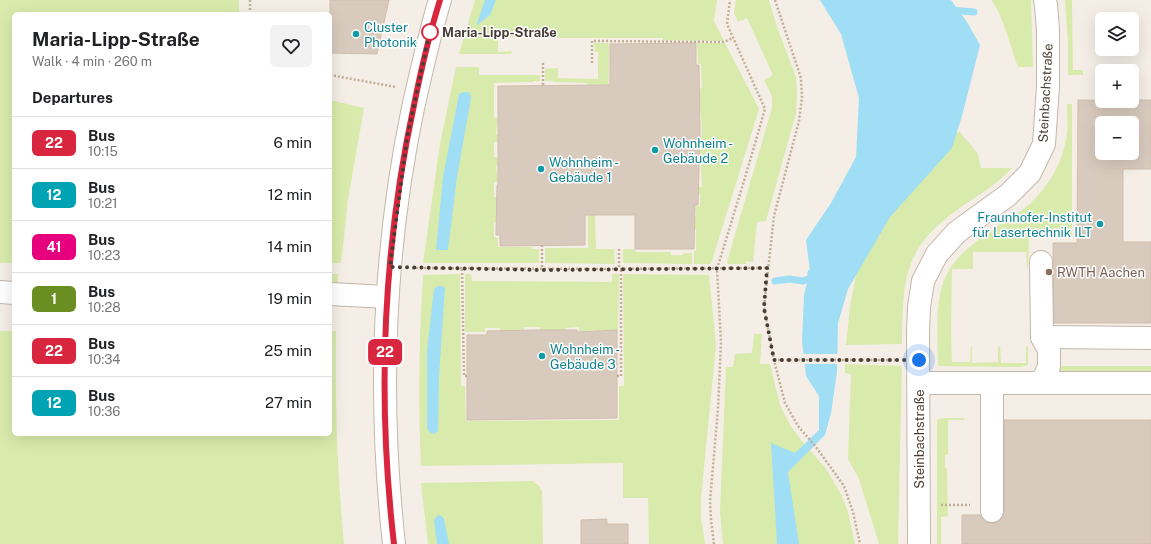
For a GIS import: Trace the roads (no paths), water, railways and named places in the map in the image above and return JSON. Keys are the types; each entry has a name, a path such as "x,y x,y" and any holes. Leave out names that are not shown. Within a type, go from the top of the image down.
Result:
{"street":[{"path":"394,544 384,407 390,267 407,138 428,40 440,0"},
{"name":"Steinbachstraße","path":"919,544 918,333 919,307 923,280 937,254 957,232 1008,195 1030,173 1044,144 1048,86 1048,30 1045,0"},
{"path":"1041,262 1042,337 1049,350 1049,366 1042,383"},
{"path":"0,292 12,292"},
{"path":"332,294 388,297"},
{"path":"1042,337 1151,338"},
{"path":"919,383 1151,383"},
{"path":"992,383 992,511"}],"water":[{"path":"485,0 496,0 490,15 476,26"},
{"path":"820,0 951,0 967,22 980,45 962,116 952,148 890,217 848,289 838,323 837,372 831,413 825,435 788,472 799,544 777,544 771,443 795,453 819,430 819,396 806,376 802,341 804,295 810,271 806,240 831,203 856,157 859,98 841,34"},
{"path":"469,92 471,98 457,177 448,250 436,250 443,177 459,94"},
{"path":"438,286 445,288 439,376 438,431 434,434 430,433 427,428 427,351 434,289"},
{"path":"438,515 442,516 444,519 449,544 437,544 434,520"}],"waterway":[{"path":"950,10 974,12"},
{"path":"775,281 789,279 803,281 811,278 811,273"}],"place":[{"name":"Maria-Lipp-Straße","path":"430,32"},
{"name":"Cluster Photonik","path":"356,34"},
{"name":"Wohnheim - Gebäude 2","path":"655,150"},
{"name":"Wohnheim - Gebäude 1","path":"541,169"},
{"name":"Fraunhofer-Institut für Lasertechnik ILT","path":"1100,224"},
{"name":"RWTH Aachen","path":"1049,272"},
{"name":"Wohnheim - Gebäude 3","path":"542,356"}]}
